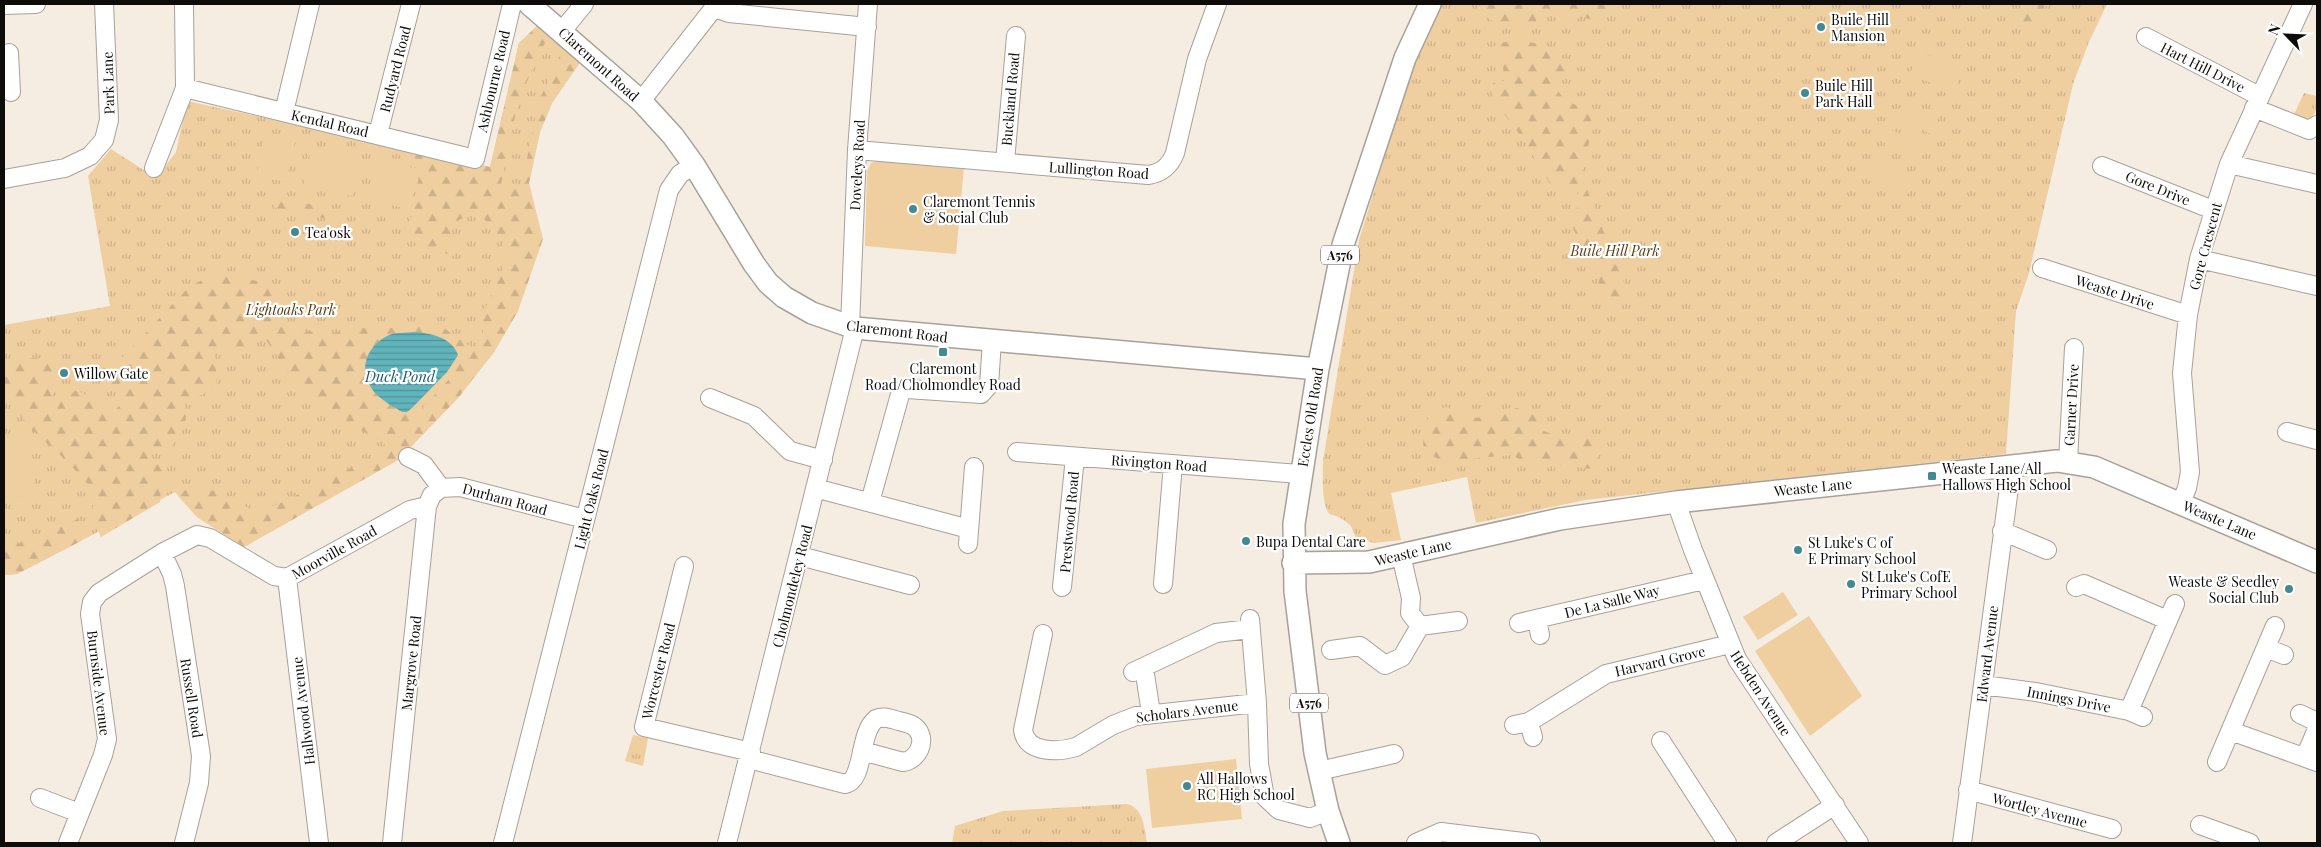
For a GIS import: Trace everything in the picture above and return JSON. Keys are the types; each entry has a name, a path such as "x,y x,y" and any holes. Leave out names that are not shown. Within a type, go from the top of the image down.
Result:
{"main road":[{"name":"Claremont Road","path":"529,4 641,101 673,136 694,165 754,264 768,283 784,297 805,310 852,328 1224,360 1318,370"},
{"name":"Eccles Old Road","path":"1338,843 1328,811 1319,771 1296,604 1293,564 1294,524 1300,474 1332,290 1343,245 1405,58 1426,5"},
{"name":"Weaste Lane","path":"1293,564 1369,562 1560,519 1676,502 2012,465 2068,462 2094,467 2317,562"}],"street":[{"path":"4,5 36,4"},
{"name":"Park Lane","path":"4,179 71,166 90,156 104,140 109,120 104,4"},
{"path":"154,168 185,88 184,4"},
{"path":"284,112 310,4"},
{"name":"Rudyard Road","path":"378,134 411,4"},
{"name":"Ashbourne Road","path":"476,159 512,4"},
{"path":"562,31 584,4"},
{"name":"Doveleys Road","path":"852,328 857,150 868,4"},
{"name":"Lullington Road","path":"857,150 1148,175 1165,169 1174,153 1197,59 1217,4"},
{"name":"Gore Crescent","path":"2181,503 2187,488 2190,472 2182,373 2188,315 2199,259 2229,164 2303,4"},
{"path":"641,101 716,6 729,13 866,27"},
{"name":"Buckland Road","path":"1005,162 1016,36"},
{"name":"Hart Hill Drive","path":"2146,37 2309,130 2317,125"},
{"path":"8,83 10,53"},
{"name":"Kendal Road","path":"185,88 476,159"},
{"path":"2229,164 2317,184"},
{"name":"Light Oaks Road","path":"503,843 669,190 676,178 694,165"},
{"name":"Gore Drive","path":"2102,166 2213,210"},
{"path":"2199,259 2317,286"},
{"name":"Weaste Drive","path":"2042,268 2188,315"},
{"name":"Cholmondeley Road","path":"727,843 800,556 852,328"},
{"path":"870,502 901,391 907,389 977,394 985,392 989,385 992,341"},
{"name":"Garner Drive","path":"2068,462 2074,348"},
{"path":"710,398 754,416 790,451 823,460"},
{"path":"2287,432 2317,440"},
{"name":"Rivington Road","path":"1017,452 1300,474"},
{"path":"408,457 424,465 441,488 432,495 427,506"},
{"name":"Prestwood Road","path":"1062,587 1075,457"},
{"path":"1163,584 1173,464"},
{"name":"Edward Avenue","path":"1962,843 2012,465"},
{"path":"815,488 870,502 968,536 974,467"},
{"name":"Durham Road","path":"441,488 454,485 460,486 586,520"},
{"name":"Hebden Avenue","path":"1676,502 1704,580 1737,659 1859,843"},
{"name":"Moorville Road","path":"162,553 193,536 206,536 274,576 287,578 410,510 427,506"},
{"name":"Margrove Road","path":"392,843 427,506"},
{"path":"2002,531 2047,550"},
{"name":"Burnside Avenue","path":"68,843 103,755 107,739 90,614 92,602 99,593 162,553"},
{"name":"Russell Road","path":"162,553 172,574 175,586 201,756 199,783 184,843"},
{"path":"1401,555 1410,598 1410,613 1420,626"},
{"path":"800,556 910,585"},
{"name":"Worcester Road","path":"684,566 644,727 749,756"},
{"name":"Hallwood Avenue","path":"287,578 319,843"},
{"name":"De La Salle Way","path":"1519,623 1538,627 1629,596 1704,580"},
{"path":"2076,587 2084,584 2167,620"},
{"name":"Innings Drive","path":"1983,684 2036,692 2136,714 2167,620 2175,604"},
{"path":"1420,626 1458,620"},
{"path":"1151,713 1138,670 1216,633 1250,624 1257,702 1259,764 1265,797 1279,810 1310,818 1328,811"},
{"path":"1331,650 1360,646 1385,665 1402,657 1420,626"},
{"path":"2217,762 2275,626"},
{"name":"Scholars Avenue","path":"1043,634 1023,730 1030,745 1050,750 1067,750 1076,747 1123,720 1151,713 1257,702"},
{"name":"Harvard Grove","path":"1525,728 1606,674 1730,644"},
{"path":"2266,648 2284,655"},
{"path":"2300,714 2317,722"},
{"path":"2231,731 2311,760 2317,728"},
{"path":"1661,741 1727,843"},
{"path":"749,756 845,784 854,780 862,751"},
{"path":"1319,771 1394,754"},
{"name":"Wortley Avenue","path":"1968,790 2112,830"},
{"path":"40,798 79,813"},
{"path":"1776,843 1835,805"},
{"path":"2200,825 2240,841"},
{"path":"1416,843 1441,832 1532,843"}],"green space":[{"name":"Buile Hill Park","path":"1438,4 2107,4 2089,42 2073,84 2029,273 2016,311 2006,454 1585,500 1476,523 1467,477 1391,493 1401,540 1374,543 1356,538 1351,526 1339,517 1329,514 1326,509 1323,489 1323,461 1359,240 1418,48"},
{"path":"1481,4 1617,4 1609,16 1597,22 1581,16 1574,22 1555,9 1545,9 1532,26 1500,26 1476,10"},
{"path":"2020,4 2057,4 2045,6 2035,25 2024,30"},
{"name":"Lightoaks Park","path":"539,24 581,61 552,103 540,132 529,183 518,311 494,352 458,398 398,460 244,547 197,517 175,492 17,574 4,575 4,325 110,306 88,176 111,149 156,178 176,152 187,101 490,167 519,43"},
{"path":"539,24 550,33 534,64 517,107 501,184 522,184 538,103 564,46 581,61 552,103 540,132 529,183 543,239 518,311 494,352 458,398 398,460 244,547 197,517 178,496 193,484 226,495 253,511 279,504 386,450 384,443 336,414 303,388 266,340 271,331 287,324 302,330 326,334 377,326 399,329 416,325 444,328 475,350 483,334 483,313 507,259 501,238 477,211 451,224 454,256 426,247 406,226 413,214 420,168 409,149 490,167 519,43","holes":["425,333 458,355 447,372 451,377 418,413 413,407 407,412 402,412 376,394 394,334"]},
{"path":"1519,41 1549,47 1560,56 1567,70 1561,78 1558,91 1565,100 1589,111 1594,124 1577,188 1571,193 1559,186 1550,184 1542,170 1536,166 1534,157 1524,140 1494,101 1491,91 1493,83 1504,81 1503,67 1496,43"},
{"path":"1919,51 1963,69 1954,92 1910,74"},
{"path":"2304,93 2317,96 2317,108 2307,128 2290,123"},
{"path":"1903,102 1939,117 1931,134 1895,118"},
{"path":"1891,130 1927,145 1920,161 1884,146"},
{"path":"265,135 295,142 286,182 256,176"},
{"path":"312,146 360,156 352,196 303,186"},
{"path":"1875,159 1915,176 1906,197 1866,179"},
{"path":"377,160 419,169 409,209 368,200"},
{"name":"Claremont Tennis & Social Club","path":"879,160 964,167 956,254 865,246 867,171 871,163"},
{"path":"1586,187 1628,293 1626,301 1611,301 1603,292 1595,270 1585,256 1566,215 1569,210 1576,213 1578,203 1575,196"},
{"path":"276,197 338,210 336,221 273,207"},
{"path":"217,273 267,283 281,311 241,354 223,344 215,353 217,387 185,403 186,419 171,447 147,456 163,469 160,502 101,537 91,515 96,493 67,461 30,428 4,394 4,360 57,357 52,396 59,401 77,390 114,411 125,400 91,373 117,363 190,286"},
{"path":"1446,407 1471,418 1490,417 1496,410 1517,408 1542,418 1543,431 1577,442 1593,434 1598,446 1597,470 1550,463 1529,464 1512,455 1442,461 1423,451 1424,427 1432,412"},
{"path":"29,433 36,495 4,498 4,436"},
{"path":"78,519 83,540 17,574 4,575 4,548 21,543"},
{"path":"1783,592 1798,615 1758,640 1743,617"},
{"path":"1809,616 1862,696 1810,736 1755,651"},
{"path":"633,735 648,738 643,766 625,761"},
{"path":"1236,759 1242,819 1152,828 1146,769"},
{"path":"1126,804 1132,806 1140,814 1147,843 952,843 955,826 1003,811"}],"water":[{"name":"Duck Pond","path":"396,333 427,333 446,340 458,355 447,372 413,407 407,412 402,412 379,397 370,386 365,370 366,362 373,348 387,336"}],"place":[{"name":"Buile Hill Mansion","path":"1821,27"},
{"name":"Buile Hill Park Hall","path":"1805,93"},
{"name":"Claremont Tennis & Social Club","path":"913,209"},
{"name":"Tea'osk","path":"295,232"},
{"name":"Claremont Road/Cholmondley Road","path":"943,352"},
{"name":"Willow Gate","path":"64,373"},
{"name":"Weaste Lane/All Hallows High School","path":"1932,476"},
{"name":"Bupa Dental Care","path":"1246,541"},
{"name":"St Luke's C of E Primary School","path":"1798,550"},
{"name":"St Luke's CofE Primary School","path":"1851,584"},
{"name":"Weaste & Seedley Social Club","path":"2289,589"},
{"name":"All Hallows RC High School","path":"1187,786"}]}
